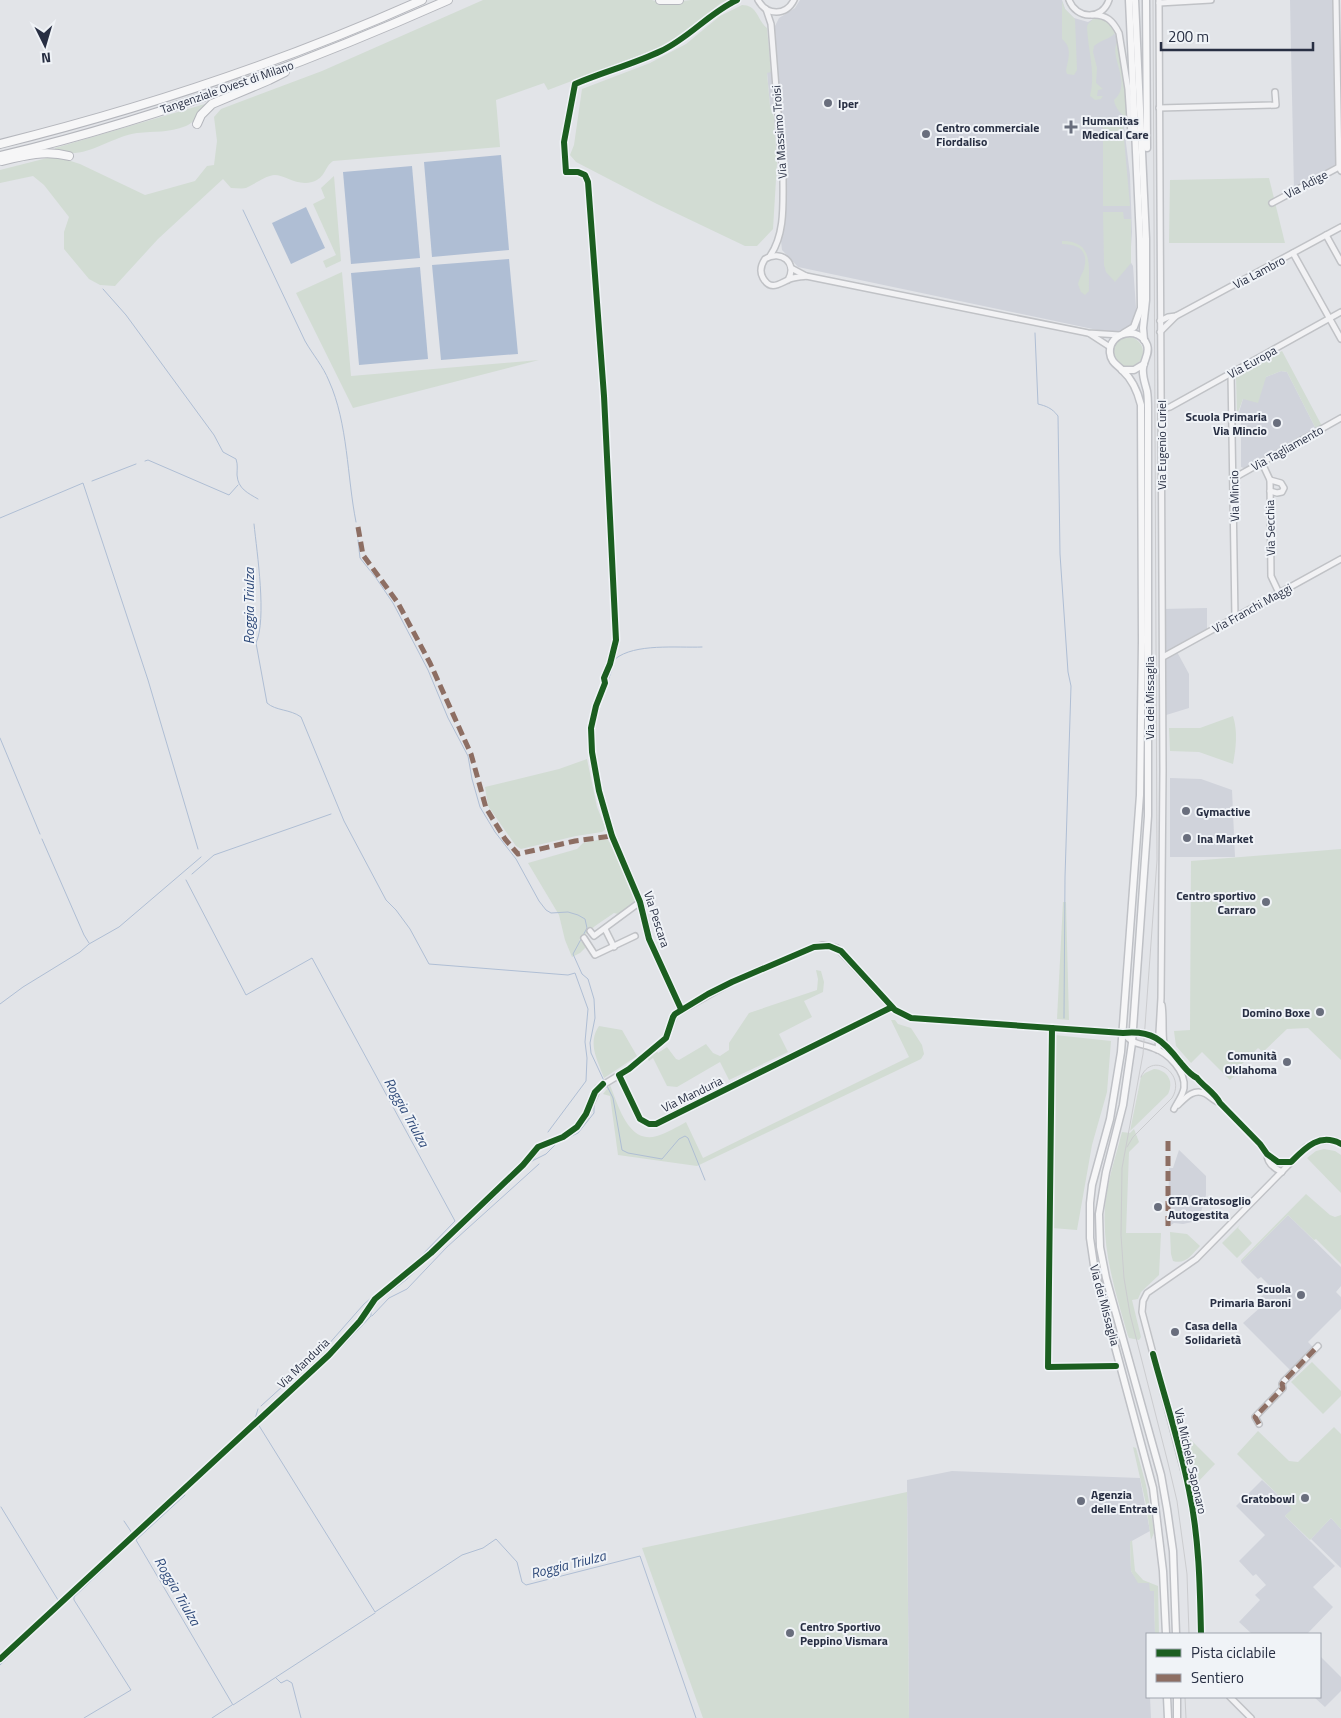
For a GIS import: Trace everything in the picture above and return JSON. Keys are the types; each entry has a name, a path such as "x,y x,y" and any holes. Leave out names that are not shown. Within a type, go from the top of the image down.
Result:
{"highway":[{"name":"Tangenziale Ovest di Milano","path":"0,144 110,115 198,88 316,44 422,0"},
{"name":"Tangenziale Ovest di Milano","path":"0,156 183,103 314,57 448,0"},
{"path":"660,0 679,0"},
{"path":"197,124 201,115 212,104 269,80 314,57"},
{"path":"0,161 39,153 55,153 69,156"}],"main road":[{"path":"1110,347 1115,339 1134,327 1141,308 1140,239 1129,0"},
{"path":"1135,0 1145,192 1146,300 1143,328 1144,340"},
{"path":"1145,192 1146,0"},
{"path":"1122,334 1134,334 1144,340"},
{"name":"Via dei Missaglia","path":"1144,340 1148,351 1144,363 1143,376 1147,392 1148,410 1148,807 1132,1043 1123,1105 1101,1198 1099,1230 1106,1278 1158,1466 1167,1509 1173,1551 1176,1633"},
{"name":"Via dei Missaglia","path":"1110,347 1112,360 1135,388 1141,405 1142,641 1140,795 1123,1034 1110,1119 1092,1185 1090,1238 1095,1272 1153,1488 1164,1571 1166,1633"},
{"path":"1122,370 1134,370 1144,363"},
{"path":"1167,1698 1168,1718"},
{"path":"1177,1698 1177,1718"}],"street":[{"path":"758,0 770,12 780,12 790,7 794,0"},
{"path":"1069,0 1076,12 1086,16 1099,14 1107,18 1119,33 1128,89 1131,135"},
{"path":"1092,16 1104,10 1109,0"},
{"path":"1159,2 1211,0"},
{"path":"1336,0 1340,168"},
{"name":"Via Eugenio Curiel","path":"1159,2 1163,657 1161,998"},
{"name":"Via Massimo Troisi","path":"766,9 771,24 783,178 783,204 779,240 783,256"},
{"path":"771,24 780,12"},
{"path":"1159,108 1276,105 1275,92"},
{"name":"Via Adige","path":"1272,203 1340,168"},
{"name":"Via Lambro","path":"1176,316 1341,227"},
{"path":"1326,235 1341,262"},
{"name":"Via Massimo Troisi","path":"770,256 779,240"},
{"path":"1293,253 1341,339"},
{"path":"788,280 791,268 789,261 783,256 776,255 765,259 761,269 764,280 773,285 779,285 788,280 806,276"},
{"path":"791,268 806,276 1088,333 1122,334"},
{"path":"1160,310 1176,316"},
{"name":"Via Europa","path":"1161,409 1170,407 1341,312"},
{"path":"1160,322 1168,317 1176,316"},
{"path":"1160,332 1176,316"},
{"path":"1088,333 1110,347"},
{"name":"Via Mincio","path":"1231,373 1235,618"},
{"name":"Via Tagliamento","path":"1234,478 1341,418"},
{"name":"Via Secchia","path":"1262,463 1270,480 1271,576 1279,593"},
{"path":"1270,480 1281,483 1284,488 1282,492 1270,491"},
{"name":"Via Franchi Maggi","path":"1163,657 1341,559"},
{"name":"Via Pescara","path":"612,836 640,902 649,939 681,1010"},
{"name":"Via Pescara","path":"605,930 626,911 640,902"},
{"path":"590,931 594,936 605,930 614,947"},
{"path":"584,938 595,954 614,947 634,936"},
{"name":"Via Manduria","path":"0,1659 328,1355 360,1322 375,1299 431,1253 523,1165 538,1146 562,1136 576,1127 586,1114 595,1092 602,1084 632,1067 666,1038 673,1017 681,1010 732,982 814,947 826,945 837,948 892,1007 906,1016 918,1019 1123,1034"},
{"path":"1158,1050 1161,998"},
{"path":"1161,998 1164,1013 1162,1030 1164,1044"},
{"name":"Via Manduria","path":"619,1075 640,1119 649,1124 656,1124 892,1007"},
{"path":"1123,1034 1133,1032 1158,1038 1191,1076 1197,1078 1200,1084 1217,1097 1220,1103 1260,1144 1267,1154 1278,1162 1282,1172"},
{"path":"1123,1034 1132,1043 1158,1050 1178,1067 1185,1080 1184,1088 1174,1109 1191,1093 1197,1091 1208,1095 1214,1101 1220,1103"},
{"path":"1158,1050 1164,1044"},
{"path":"1185,1080 1191,1076"},
{"path":"1197,1091 1200,1084"},
{"path":"1184,1088 1191,1093"},
{"name":"Via Michele Saponaro","path":"1201,1633 1200,1595 1189,1488 1142,1312 1143,1301 1149,1291 1196,1259 1306,1147 1315,1142 1331,1141 1341,1144"},
{"path":"1267,1154 1267,1160 1273,1167 1282,1172"},
{"path":"1278,1162 1291,1162"},
{"path":"1272,1182 1273,1167"},
{"path":"1259,1424 1255,1417 1283,1388 1284,1380 1318,1346"},
{"path":"1231,1698 1251,1718"}],"shaded area":[{"path":"483,0 652,0 667,2 728,0 721,3 664,46 548,90 544,83 496,100 500,147 333,161 320,178 306,183 274,175 246,188 231,188 223,179 158,239 115,286 100,285 89,279 64,249 64,232 69,217 44,185 33,176 0,183 0,170 55,156 80,164 145,195 195,181 207,166 214,165 217,141 214,117 221,109 322,71"},
{"path":"800,0 1062,0 1065,9 1074,18 1088,22 1095,18 1102,18 1111,26 1118,41 1128,121 1124,127 1130,175 1132,232 1130,261 1133,266 1136,308 1135,318 1131,325 1118,332 1107,332 798,267 782,250 781,241 785,211 780,113 770,106 767,72 777,72 774,28 779,18 795,8"},
{"path":"1290,0 1336,0 1339,167 1294,191"},
{"path":"1062,1 1065,9 1075,19 1077,70 1074,75 1067,74 1066,71 1069,50 1062,39"},
{"path":"742,5 751,7 767,28 771,72 767,73 770,106 774,117 777,163 773,229 757,246 745,246 657,204 576,162 570,155 574,145 582,89 650,63 686,44 720,16"},
{"path":"1094,18 1108,21 1115,33 1094,46 1093,52 1097,68 1096,83 1103,89 1098,90 1097,96 1103,96 1101,99 1095,100 1090,96 1092,71 1087,27"},
{"path":"1118,41 1129,120 1117,109 1114,100 1122,86 1115,47"},
{"path":"205,104 206,107 189,125 167,131 127,135 76,153 65,153 55,150 55,148"},
{"path":"1103,120 1116,120 1123,127 1130,206 1103,206"},
{"path":"334,176 341,261 326,268 323,261 336,255 313,204 325,198 321,188"},
{"path":"1269,178 1285,243 1169,243 1170,180"},
{"path":"1103,212 1123,212 1124,219 1131,219 1131,263 1115,282 1106,272 1104,265"},
{"path":"1062,241 1073,242 1085,250 1089,265 1089,291 1085,295 1081,292 1078,284 1084,269 1085,257 1081,249 1073,245 1062,244"},
{"path":"342,272 351,376 539,360 353,408 296,293"},
{"path":"1128,337 1139,341 1143,352 1139,363 1128,367 1117,363 1113,352 1117,341"},
{"path":"1282,351 1322,426 1316,429 1287,372 1281,371 1266,377 1258,403 1243,399 1237,415 1236,377"},
{"name":"Scuola Primaria Via Mincio","path":"1281,371 1287,372 1316,429 1246,469 1241,467 1241,416 1238,415 1243,399 1266,377"},
{"path":"1207,608 1207,633 1176,650 1189,674 1189,708 1163,716 1162,609"},
{"path":"1233,716 1236,740 1233,764 1199,752 1170,751 1169,728 1200,728"},
{"path":"587,759 597,807 606,829 602,832 521,849 516,846 488,806 485,787 559,769"},
{"path":"1170,778 1201,779 1232,790 1235,857 1170,857"},
{"path":"608,840 612,846 636,901 618,914 614,913 595,926 579,940 587,946 580,953 572,957 565,940 559,915 528,863 577,849 583,843"},
{"name":"Centro sportivo Carraro","path":"1341,849 1341,1060 1308,1028 1287,1029 1263,1052 1258,1048 1241,1065 1243,1068 1230,1080 1202,1052 1191,1063 1176,1046 1174,1031 1190,1030 1191,861"},
{"path":"1063,902 1066,902 1069,1020 1057,1019"},
{"path":"816,970 821,971 824,982 823,992 804,1001 812,1017 779,1034 788,1052 729,1080 720,1062 677,1087 667,1086 653,1058 649,1061 646,1056 656,1049 658,1053 667,1047 676,1059 679,1060 706,1044 713,1053 720,1056 729,1050 729,1043 749,1013 817,990 818,979"},
{"path":"891,1020 911,1028 922,1045 924,1054 921,1059 697,1166 618,1155 610,1096 603,1094 610,1085 621,1112 631,1129 647,1137 657,1136 686,1122 703,1158 909,1057"},
{"path":"599,1026 622,1030 637,1056 604,1078 594,1045 594,1039"},
{"path":"1055,1035 1111,1041 1107,1092 1092,1145 1077,1230 1052,1228"},
{"path":"1154,1069 1166,1074 1170,1081 1170,1090 1130,1131 1141,1077"},
{"path":"1134,1129 1139,1142 1129,1152 1126,1233 1161,1233 1159,1275 1141,1292 1138,1299 1132,1300 1141,1337 1139,1340 1129,1338 1128,1336 1111,1272 1105,1223 1108,1188 1122,1132 1130,1133"},
{"path":"1324,1149 1335,1151 1341,1155 1341,1193 1307,1158 1316,1151"},
{"path":"1179,1150 1206,1176 1206,1195 1201,1212 1192,1222 1174,1223 1168,1227 1169,1168 1173,1168"},
{"path":"1306,1194 1330,1215 1335,1217 1341,1215 1341,1264 1288,1215 1241,1262 1241,1260"},
{"name":"Scuola Primaria Baroni","path":"1288,1215 1341,1267 1341,1286 1336,1292 1341,1297 1341,1309 1308,1342 1314,1348 1291,1371 1243,1323 1264,1304 1259,1299 1271,1287 1261,1277 1258,1279 1241,1262"},
{"path":"1240,1225 1238,1228 1252,1243 1237,1258 1222,1243"},
{"path":"1170,1232 1187,1234 1200,1246 1185,1260 1173,1261"},
{"path":"1312,1362 1341,1391 1341,1396 1323,1414 1291,1382"},
{"path":"1334,1427 1341,1434 1341,1529 1331,1518 1310,1540 1285,1516 1292,1509 1237,1454 1258,1431 1289,1461 1298,1462"},
{"path":"1183,1434 1215,1464 1196,1484"},
{"path":"1133,1447 1136,1448 1146,1485 1154,1533 1151,1540 1146,1504"},
{"path":"952,1471 1140,1478 1150,1531 1130,1542 1131,1571 1137,1580 1150,1583 1154,1591 1155,1633 1146,1633 1146,1698 1150,1698 1151,1718 909,1718 907,1480"},
{"path":"1262,1480 1293,1509 1285,1516 1335,1566 1313,1587 1333,1607 1308,1633 1251,1633 1239,1622 1260,1600 1255,1595 1266,1585 1256,1574 1253,1576 1239,1561 1265,1535 1236,1506"},
{"name":"Centro Sportivo Peppino Vismara","path":"907,1492 909,1718 703,1718 642,1548"},
{"path":"1331,1518 1341,1529 1341,1568 1311,1539"},
{"path":"1132,1540 1135,1571 1143,1580 1158,1586 1159,1633 1155,1633 1154,1591 1150,1591 1149,1583 1138,1583 1131,1571 1130,1542"},
{"path":"1321,1657 1341,1677 1341,1691 1325,1707 1315,1698 1321,1698"}],"water":[{"path":"501,155 509,250 432,257 424,162"},
{"path":"412,166 420,258 351,264 343,172"},
{"path":"306,207 325,248 291,264 272,223"},
{"path":"509,259 518,354 441,360 432,265"},
{"path":"420,267 428,359 359,365 351,273"}],"waterway":[{"path":"243,210 305,341 324,370 335,397 344,432 356,522"},
{"name":"Roggia Triulza","path":"103,289 126,315 214,435 223,452 236,459 237,475 241,487 258,499"},
{"path":"1035,333 1038,404 1049,408 1058,416 1060,554 1068,672 1071,686 1065,877 1064,1018"},
{"path":"145,461 148,460 229,495 238,485"},
{"path":"92,481 136,464"},
{"path":"0,518 83,483 148,680 198,849"},
{"path":"254,524 261,602 261,618 256,643 267,703 301,717 344,821 386,900 410,929 429,964 568,975 575,973 588,1009 585,1042 587,1058 586,1081 548,1132"},
{"path":"358,540 360,558 393,603 428,670 448,718 468,756 480,807 495,832 516,859 546,910 551,913 568,912 585,919 587,928 573,954 582,974 588,979 594,999 595,1018 590,1043 591,1053 605,1083"},
{"path":"622,852 604,804 594,749 596,717 615,659 623,654 645,648 702,647"},
{"path":"0,738 40,834"},
{"name":"Roggia Triulza","path":"192,874 214,855 331,814"},
{"path":"42,839 89,943"},
{"path":"0,1004 23,987 80,952 89,944 119,927 201,857"},
{"name":"Roggia Triulza","path":"186,880 246,995 312,958 455,1221 421,1256 364,1304 327,1346 261,1406"},
{"path":"607,1086 613,1098 622,1150 628,1153 662,1159 679,1139 685,1136 688,1138 705,1180"},
{"path":"597,1096 602,1089"},
{"path":"462,1227 492,1201 532,1161 546,1154 557,1143 578,1133 594,1113 594,1102"},
{"path":"533,1160 541,1149"},
{"path":"372,1316 389,1298 407,1289 447,1247 539,1164"},
{"path":"339,1350 371,1316 371,1309 377,1302 407,1279 444,1244"},
{"name":"Roggia Triulza","path":"311,1375 337,1352"},
{"name":"Roggia Triulza","path":"196,1483 290,1394"},
{"name":"Roggia Triulza","path":"255,1419 258,1409"},
{"name":"Roggia Triulza","path":"258,1424 375,1612 462,1555 483,1548 496,1539 517,1562 522,1582 526,1585 640,1556 696,1718"},
{"name":"Roggia Triulza","path":"185,1495 136,1540 233,1705 375,1613"},
{"path":"1,1507 58,1600 60,1600"},
{"path":"62,1598 132,1533 124,1521"},
{"path":"84,1718 131,1690 74,1600 74,1597 129,1545"},
{"path":"0,1665 66,1602"},
{"path":"276,1678 281,1683 287,1680 292,1683 301,1718"},
{"name":"Roggia Triulza","path":"212,1718 232,1705"}],"tram line":[{"path":"1153,0 1157,860 1143,1054 1122,1168 1121,1235 1124,1278 1130,1314 1177,1501 1187,1574 1189,1633"},
{"path":"1127,1147 1133,1137 1172,1098 1175,1089 1175,1081 1172,1074 1160,1065 1146,1069 1141,1077"},
{"path":"1185,1698 1186,1718"}],"marked path":[{"path":"358,527 363,555 398,603 430,663 471,754 486,808 505,839 518,854 575,841 612,836 611,833"},
{"path":"1168,1141 1168,1227"},
{"path":"1259,1424 1255,1417 1283,1388 1282,1384 1284,1381 1318,1346"}],"cycle path":[{"path":"681,1009 649,939 640,902 612,836 599,791 592,752 591,728 616,640 604,396 588,182 585,175 578,172 566,172 564,142 575,84 640,60 671,46 727,5 737,0"},
{"path":"892,1007 656,1124 649,1124 640,1119 619,1075 666,1038 675,1014 732,982 814,947 829,946 841,951 895,1010 911,1018 1123,1033 1133,1032 1156,1038 1218,1099 1267,1154 1278,1162 1291,1162 1313,1143 1326,1140 1341,1144"},
{"path":"1052,1028 1048,1367 1116,1366"},
{"path":"0,1659 329,1355 360,1321 375,1299 431,1253 523,1165 538,1147 563,1137 577,1127 586,1114 595,1092 603,1084"},
{"path":"1153,1354 1181,1456 1192,1508 1198,1562 1201,1633"}],"place":[{"name":"Iper","path":"828,103"},
{"name":"Humanitas Medical Care","path":"1071,127"},
{"name":"Centro commerciale Fiordaliso","path":"926,134"},
{"name":"Scuola Primaria Via Mincio","path":"1277,423"},
{"name":"Gymactive","path":"1186,811"},
{"name":"Ina Market","path":"1187,838"},
{"name":"Centro sportivo Carraro","path":"1266,902"},
{"name":"Domino Boxe","path":"1320,1012"},
{"name":"Comunità Oklahoma","path":"1287,1062"},
{"name":"GTA Gratosoglio Autogestita","path":"1158,1207"},
{"name":"Scuola Primaria Baroni","path":"1301,1295"},
{"name":"Casa della Solidarietà","path":"1175,1332"},
{"name":"Gratobowl","path":"1305,1498"},
{"name":"Agenzia delle Entrate","path":"1081,1501"},
{"name":"Centro Sportivo Peppino Vismara","path":"790,1633"}]}
